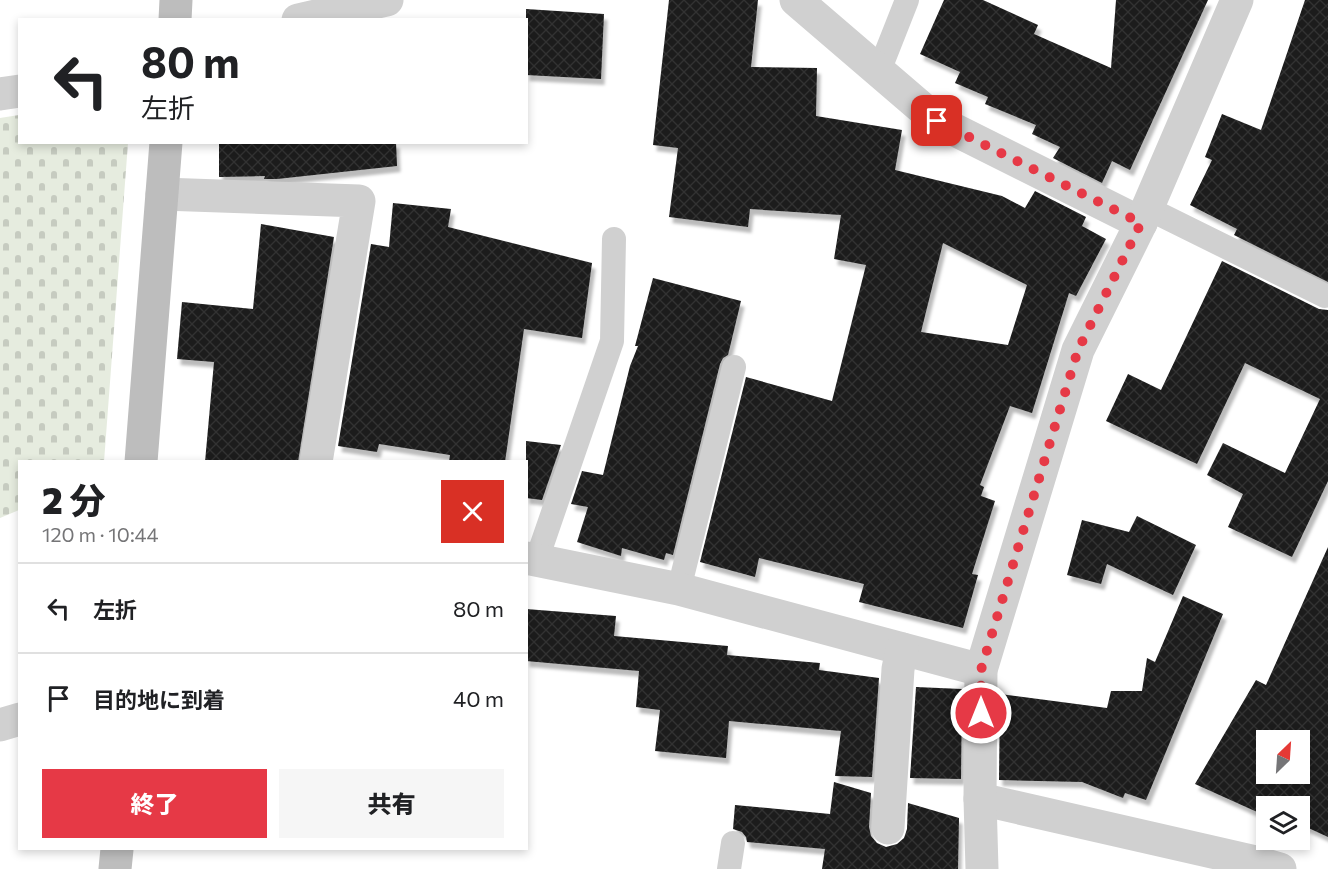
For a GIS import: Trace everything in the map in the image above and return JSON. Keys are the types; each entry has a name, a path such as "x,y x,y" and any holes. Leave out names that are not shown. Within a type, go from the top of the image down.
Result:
{"street":[{"path":"175,18 176,0"},
{"path":"307,18 387,0"},
{"path":"796,0 937,121 1144,216"},
{"path":"982,869 981,670 1078,350 1144,216 1237,0"},
{"path":"0,94 18,91"},
{"path":"141,460 166,144"},
{"path":"162,194 359,201 316,460"},
{"path":"532,559 679,589 981,670"},
{"path":"888,828 898,669 902,649"},
{"path":"0,724 18,720"},
{"path":"980,799 1280,869"},
{"path":"115,869 117,850"}],"lane":[{"path":"879,71 907,0"},
{"path":"1144,216 1325,296"},
{"path":"532,559 612,342 614,239"},
{"path":"679,589 734,367"},
{"path":"729,869 733,843"}],"green space":[{"path":"18,115 18,144 128,144 104,460 18,460 18,510 0,518 0,118"}],"building":[{"path":"669,0 758,0 751,67 817,68 816,116 902,130 895,170 1002,196 1025,208 1035,191 1086,217 1082,226 1106,239 1076,296 1069,293 1032,413 1010,406 980,485 984,487 981,496 995,501 972,574 978,575 963,628 859,602 864,584 759,558 755,577 700,562 746,377 832,401 866,265 834,259 841,215 750,209 748,227 669,217 678,148 653,145","holes":["943,243 1027,285 1008,345 921,332"]},
{"path":"944,0 983,0 1038,25 1034,34 1111,68 1116,0 1208,0 1130,170 1112,161 1102,183 1053,158 1060,147 1032,134 1036,125 985,104 988,97 955,83 960,72 920,54"},
{"path":"1305,0 1328,0 1328,282 1234,235 1237,229 1190,205 1212,160 1205,157 1222,114 1261,130"},
{"path":"526,9 604,14 601,79 528,75 528,18 526,18"},
{"path":"219,144 396,144 397,166 277,179 264,179 265,176 219,177"},
{"path":"393,203 451,209 448,227 592,263 582,338 524,329 505,460 449,460 450,455 379,444 377,452 338,446 371,244 389,247"},
{"path":"261,224 334,237 298,460 205,460 214,362 177,359 182,302 253,309"},
{"path":"1222,261 1319,309 1328,310 1328,481 1292,557 1228,527 1243,494 1207,475 1223,443 1285,473 1320,399 1245,363 1197,464 1106,421 1128,374 1161,390"},
{"path":"653,278 741,301 728,355 720,364 673,555 666,553 664,560 622,548 621,556 577,542 588,507 571,504 582,471 603,475 630,366 638,346 635,346"},
{"path":"526,441 561,445 542,500 528,498 528,460 526,460"},
{"path":"1137,516 1196,545 1173,595 1107,564 1101,584 1067,575 1082,520 1129,532"},
{"path":"1328,547 1328,837 1310,829 1310,796 1256,796 1256,811 1195,784 1256,680 1266,685"},
{"path":"1183,596 1223,614 1146,800 1125,793 1123,798 1082,782 999,780 1000,694 1107,708 1111,691 1142,691 1147,658 1155,662"},
{"path":"528,609 616,616 614,636 728,646 727,655 820,663 819,670 879,678 872,777 835,776 841,731 729,721 726,758 655,751 660,710 636,707 639,671 528,661"},
{"path":"916,687 962,689 961,779 910,778"},
{"path":"834,782 871,793 869,827 871,836 877,843 886,847 897,844 904,838 907,829 908,803 959,818 958,869 822,869 825,849 747,842 742,832 733,829 735,805 830,814"}],"route":[{"path":"937,121 1141,223 1078,350 981,670 981,713"}]}
